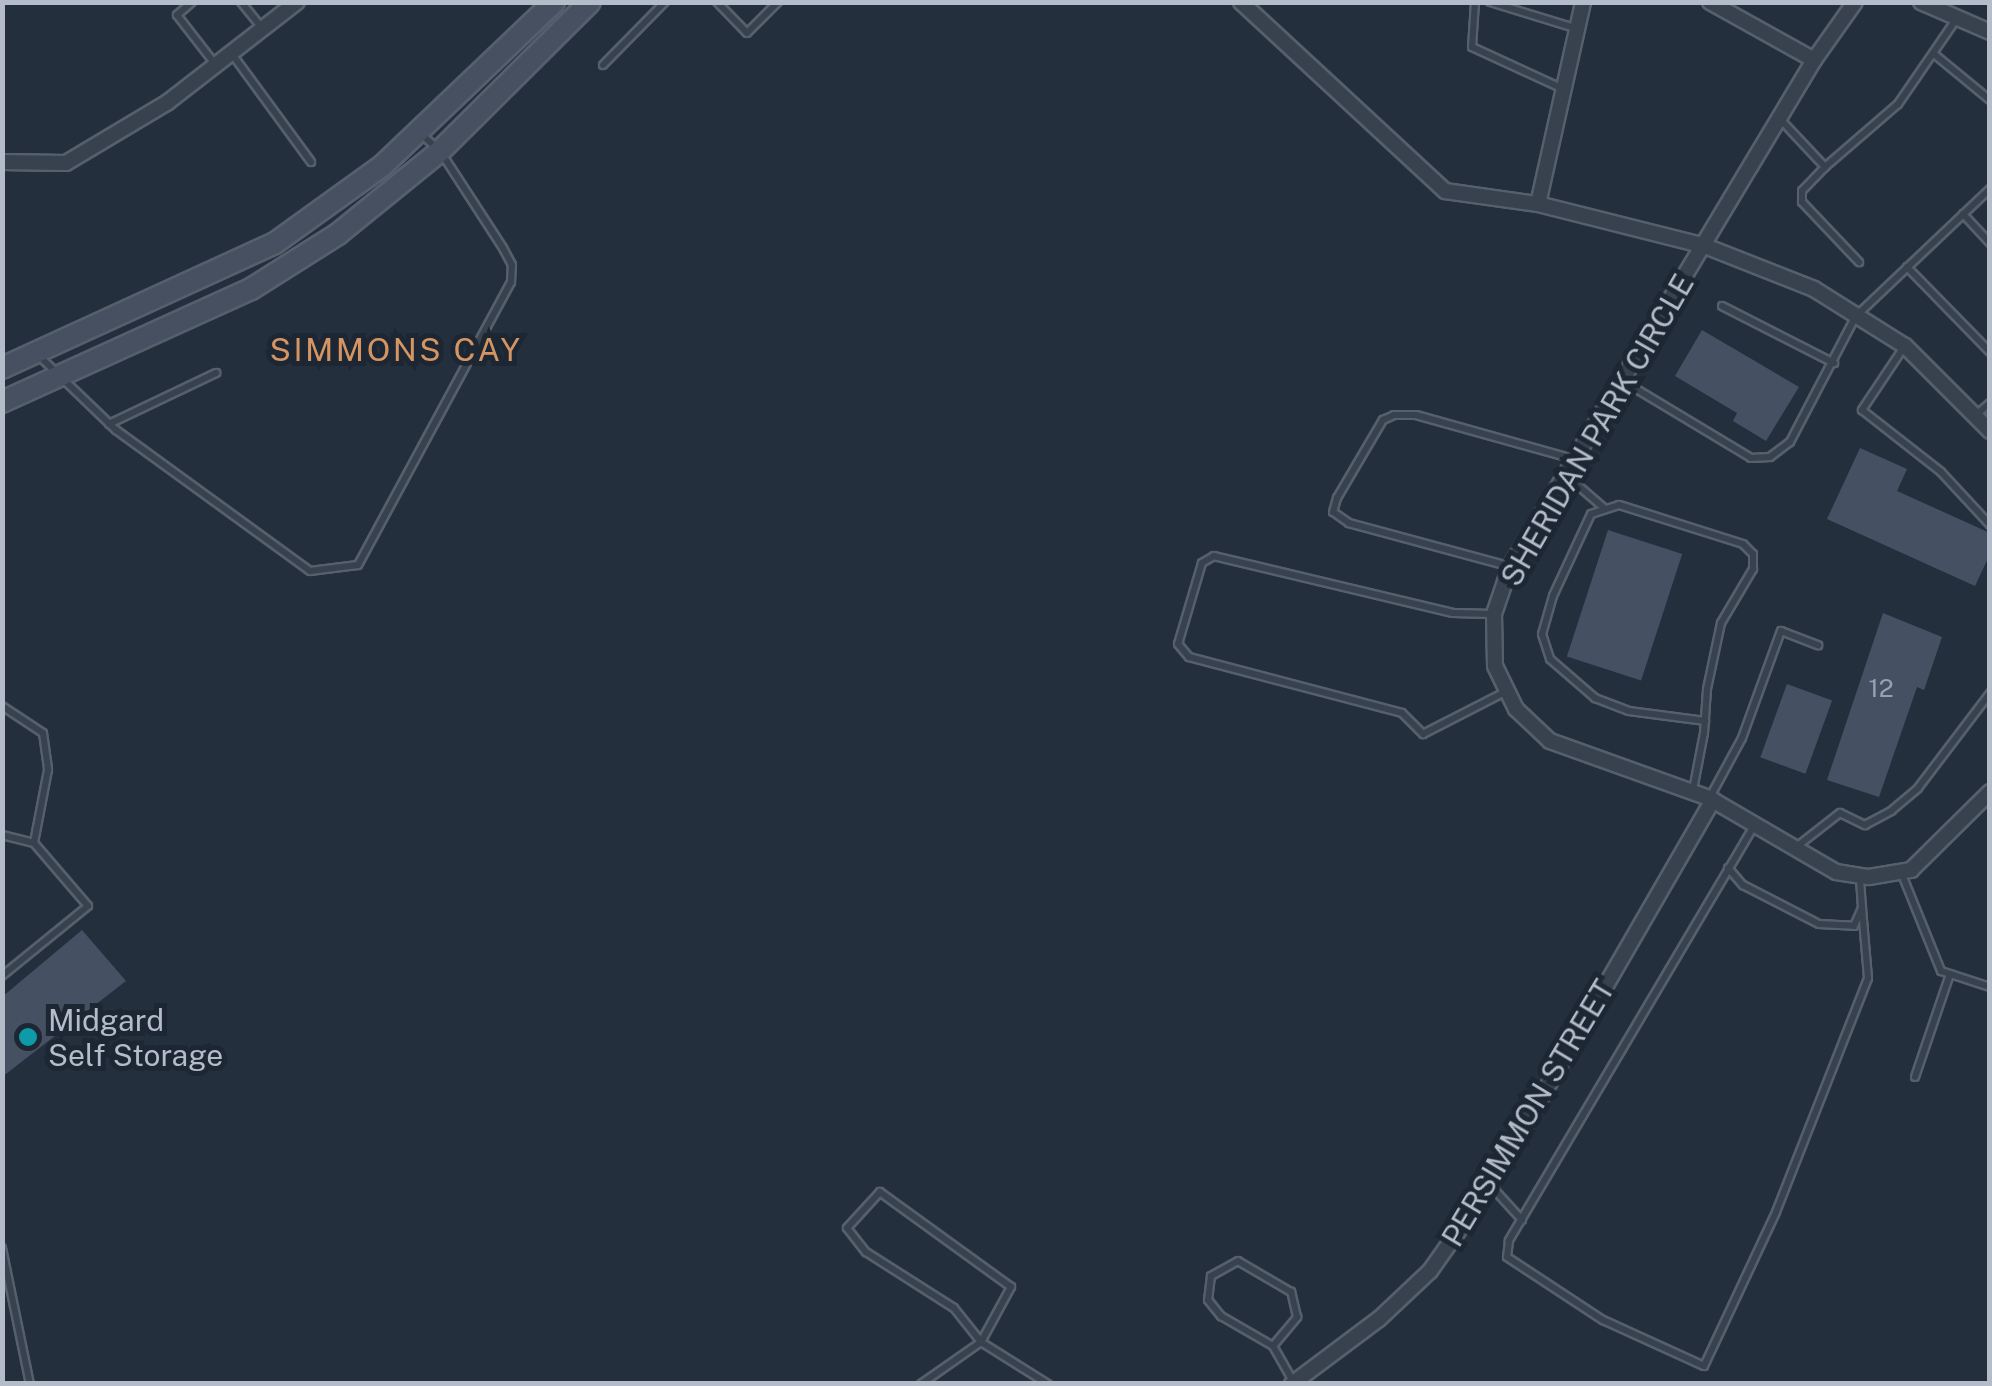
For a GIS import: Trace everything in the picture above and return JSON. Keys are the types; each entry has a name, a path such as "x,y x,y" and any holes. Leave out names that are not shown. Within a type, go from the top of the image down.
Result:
{"street":[{"path":"2,162 66,162 168,102 297,2"},
{"path":"2,368 275,243 419,132 554,2"},
{"path":"2,402 251,289 338,234 440,151 590,2"},
{"path":"1241,2 1445,191 1538,204 1706,246 1814,290 1905,346 1990,431"},
{"path":"1538,204 1582,2"},
{"path":"1710,2 1814,60"},
{"name":"SHERIDAN PARK CIRCLE","path":"1855,2 1814,60 1706,246 1510,567 1494,614 1495,666 1516,708 1550,741 1711,799 1836,872 1860,876 1901,871 1950,836 1990,792"},
{"path":"1921,2 1990,32"},
{"name":"PERSIMMON STREET","path":"1292,1383 1406,1296 1490,1186 1711,799"}],"lane":[{"path":"192,2 177,15 216,65"},
{"path":"241,2 263,29"},
{"path":"603,65 664,2"},
{"path":"717,2 747,33 778,2"},
{"path":"1475,2 1472,47 1562,88"},
{"path":"1490,2 1575,28"},
{"path":"1859,262 1802,202 1802,191 1825,166 1898,104 1957,18"},
{"path":"231,54 311,162"},
{"path":"1934,54 1990,100"},
{"path":"1780,118 1825,166"},
{"path":"37,354 109,424 310,572 358,565 511,282 512,265 440,151 419,132"},
{"path":"1623,382 1762,458 1790,442 1856,316 1990,188"},
{"path":"1963,214 1990,243"},
{"path":"1907,267 1990,352"},
{"path":"1722,306 1834,363"},
{"path":"1905,346 1862,410 1941,472 1990,525"},
{"path":"109,424 216,373"},
{"path":"1974,416 1990,402"},
{"path":"1510,567 1350,523 1333,512 1337,498 1383,420 1394,415 1416,415 1576,459"},
{"path":"1566,475 1604,508"},
{"path":"1692,791 1705,721 1721,623 1753,569 1754,554 1744,544 1619,505 1591,514 1552,596 1542,634 1550,659 1595,698 1629,711 1705,721"},
{"path":"1494,614 1453,613 1214,556 1202,563 1178,644 1189,658 1402,714 1424,734 1507,691"},
{"path":"1711,799 1742,738 1781,631 1818,645"},
{"path":"1794,849 1840,813 1865,825 1891,811 1918,788 1990,693"},
{"path":"2,706 43,733 48,770 34,843"},
{"path":"1754,826 1522,1220 1507,1257 1604,1320 1704,1366 1776,1212 1868,978 1860,876"},
{"path":"2,835 34,843 88,906 2,976"},
{"path":"1728,868 1743,886 1819,924 1854,926 1862,908"},
{"path":"1901,871 1941,971 1990,987"},
{"path":"1915,1077 1950,974"},
{"path":"1490,1186 1522,1220"},
{"path":"921,1384 981,1342 1011,1286 880,1192 847,1228 866,1252 954,1308 981,1342 1048,1384"},
{"path":"2,1248 6,1308 30,1384"},
{"path":"1273,1346 1297,1317 1291,1292 1238,1260 1211,1276 1208,1300 1221,1316 1273,1346 1292,1383"}],"building":[{"path":"1702,330 1799,387 1766,441 1733,421 1737,413 1675,376"},
{"path":"1860,448 1907,469 1897,491 1990,533 1990,554 1975,586 1827,519"},
{"path":"1608,530 1682,554 1641,681 1567,656"},
{"path":"1883,613 1942,637 1924,690 1917,687 1879,797 1827,780"},
{"path":"1787,684 1832,700 1805,774 1760,757"},
{"name":"Midgard Self Storage","path":"82,930 126,981 2,1077 2,997"}],"place":[{"name":"Midgard Self Storage","path":"28,1037"}],"district":[{"name":"SIMMONS CAY","path":"396,350"}]}
